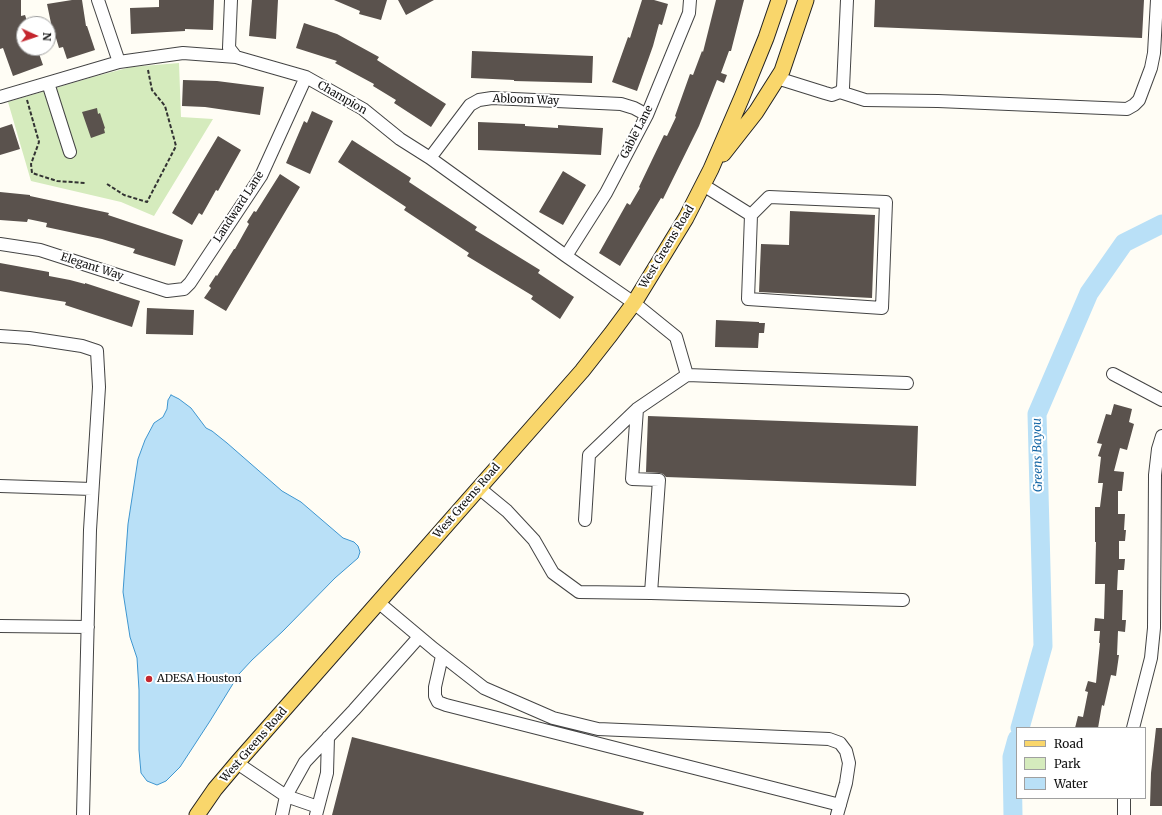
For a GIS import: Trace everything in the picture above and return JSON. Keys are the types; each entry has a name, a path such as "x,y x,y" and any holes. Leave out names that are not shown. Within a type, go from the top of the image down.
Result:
{"main road":[{"name":"West Greens Road","path":"197,815 237,763 582,371 634,303 686,218 703,186 742,97 766,38 779,0"},
{"name":"West Greens Road","path":"711,169 756,112 782,71 806,0"}],"street":[{"path":"98,0 119,62"},
{"path":"231,0 230,48 236,57"},
{"name":"Gable Lane","path":"566,256 606,193 647,115 688,13 690,0"},
{"path":"778,78 832,95 840,92 843,88 847,0"},
{"path":"840,92 865,100 938,101 1128,109 1134,106 1139,100 1151,68 1154,53 1157,0"},
{"name":"Champion","path":"0,97 119,62 183,53 236,57 306,78 363,109 400,139 430,158 634,303 676,337 687,375"},
{"name":"Landward Lane","path":"184,289 190,283 261,176 306,78"},
{"path":"48,83 70,152"},
{"name":"Abloom Way","path":"430,158 470,104 479,100 492,98 621,104 634,108 647,115"},
{"path":"703,186 751,214"},
{"path":"769,197 886,202 882,308 748,299 751,214 769,197"},
{"name":"Elegant Way","path":"0,244 40,250 167,291 184,289"},
{"path":"0,336 29,338 82,346 97,351 99,388 92,489 83,815"},
{"path":"1112,374 1162,400"},
{"path":"585,520 589,455 637,409 687,375 907,383"},
{"path":"637,409 632,479 659,480 651,593"},
{"path":"1133,727 1151,658 1154,628 1155,475 1158,449 1162,436"},
{"path":"0,486 92,489"},
{"path":"479,488 507,511 534,540 552,573 579,592 903,600"},
{"path":"378,602 442,656 484,688 553,718 598,729 829,739 840,743 846,751 849,763 838,810 595,743 438,702 435,696 435,687 442,656"},
{"path":"0,626 88,627"},
{"path":"282,815 286,796 305,762 419,637"},
{"path":"595,743 598,729"},
{"path":"237,763 286,796 317,811 327,772 328,738"},
{"path":"1124,799 1124,815"}],"path":[{"path":"107,184 124,195 147,202 176,146 165,106 152,90 148,70"},
{"path":"27,100 39,142 31,164 32,173 57,181 85,183"}],"green space":[{"path":"179,63 181,117 213,119 154,216 121,202 31,181 8,102 131,67"}],"water":[{"path":"171,395 191,408 206,428 227,443 282,491 301,502 343,538 354,542 358,546 360,552 358,558 335,578 239,674 180,767 166,781 157,785 147,781 141,773 137,658 130,637 123,592 128,524 138,459 145,440 154,423 163,417"}],"building":[{"path":"0,0 21,0 21,16 16,16 16,56 40,56 43,65 13,76 3,48 0,49"},
{"path":"82,0 86,26 95,50 67,59 63,47 59,48 56,38 56,16 50,16 47,4"},
{"path":"159,0 214,0 213,30 185,29 185,31 131,34 130,8 159,7"},
{"path":"252,0 278,0 276,39 249,36"},
{"path":"334,0 387,0 381,20 359,14 360,11"},
{"path":"398,0 434,0 406,15"},
{"path":"642,0 654,0 668,4 662,25 659,24 637,91 612,82 628,37 630,38"},
{"path":"716,0 744,0 731,51 729,51 721,73 727,75 724,83 717,80 699,126 663,199 661,198 620,266 599,253 627,203 630,205 640,188 639,187 664,135 667,136 676,117 675,116 690,74 693,75 702,51 703,52"},
{"path":"875,0 1144,0 1142,38 874,27"},
{"path":"304,23 337,34 379,57 377,60 446,104 431,127 394,103 396,100 373,86 374,84 335,63 337,61 296,48"},
{"path":"472,51 593,56 592,83 514,81 471,78"},
{"path":"183,80 217,81 264,87 260,115 205,107 182,106"},
{"path":"97,108 98,114 100,113 105,128 105,133 91,138 82,112"},
{"path":"312,111 333,121 310,174 286,163 304,121 307,123"},
{"path":"478,122 525,124 525,126 558,128 558,125 603,128 601,155 478,150"},
{"path":"12,124 20,149 0,155 0,128"},
{"path":"218,136 241,150 218,191 216,190 202,215 199,213 192,225 172,213"},
{"path":"352,140 411,178 409,182 477,227 475,230 540,270 538,273 574,297 560,319 531,299 533,296 467,256 469,253 404,210 406,207 338,162"},
{"path":"563,171 586,185 563,225 539,212"},
{"path":"280,174 300,187 226,311 204,298 211,288 209,286 235,249 249,224 247,222 254,211 256,212"},
{"path":"0,192 30,195 109,213 108,215 183,240 175,266 133,253 135,249 102,239 46,227 47,223 28,219 27,222 0,220"},
{"path":"790,211 875,215 872,298 759,292 761,244 789,245"},
{"path":"0,263 49,272 49,276 85,283 140,301 132,327 65,305 66,302 0,291"},
{"path":"147,308 194,310 193,335 146,334"},
{"path":"716,320 765,323 764,333 759,333 758,348 715,347"},
{"path":"1114,404 1132,409 1129,422 1134,424 1127,450 1120,448 1114,471 1124,472 1122,491 1118,491 1118,514 1125,514 1125,541 1119,541 1119,559 1125,559 1124,570 1118,570 1117,590 1123,590 1122,620 1126,620 1125,632 1118,631 1117,655 1119,655 1116,676 1111,675 1104,706 1102,705 1098,727 1075,727 1078,716 1083,717 1088,692 1085,691 1088,681 1096,683 1100,631 1094,631 1095,618 1104,619 1105,584 1095,584 1095,507 1100,507 1103,483 1098,483 1101,457 1098,456 1102,444 1097,443 1106,414 1111,415"},
{"path":"648,416 918,426 916,486 666,477 660,473 646,472"},
{"path":"1156,728 1162,728 1162,806 1150,806 1151,773"},
{"path":"352,737 644,812 643,815 332,815"}],"waterway":[{"name":"Greens Bayou","path":"1020,727 1043,646 1037,414 1089,293 1124,243 1162,224"},
{"name":"Greens Bayou","path":"1013,815 1012,757 1016,743"}],"place":[{"name":"ADESA Houston","path":"149,679"}]}
